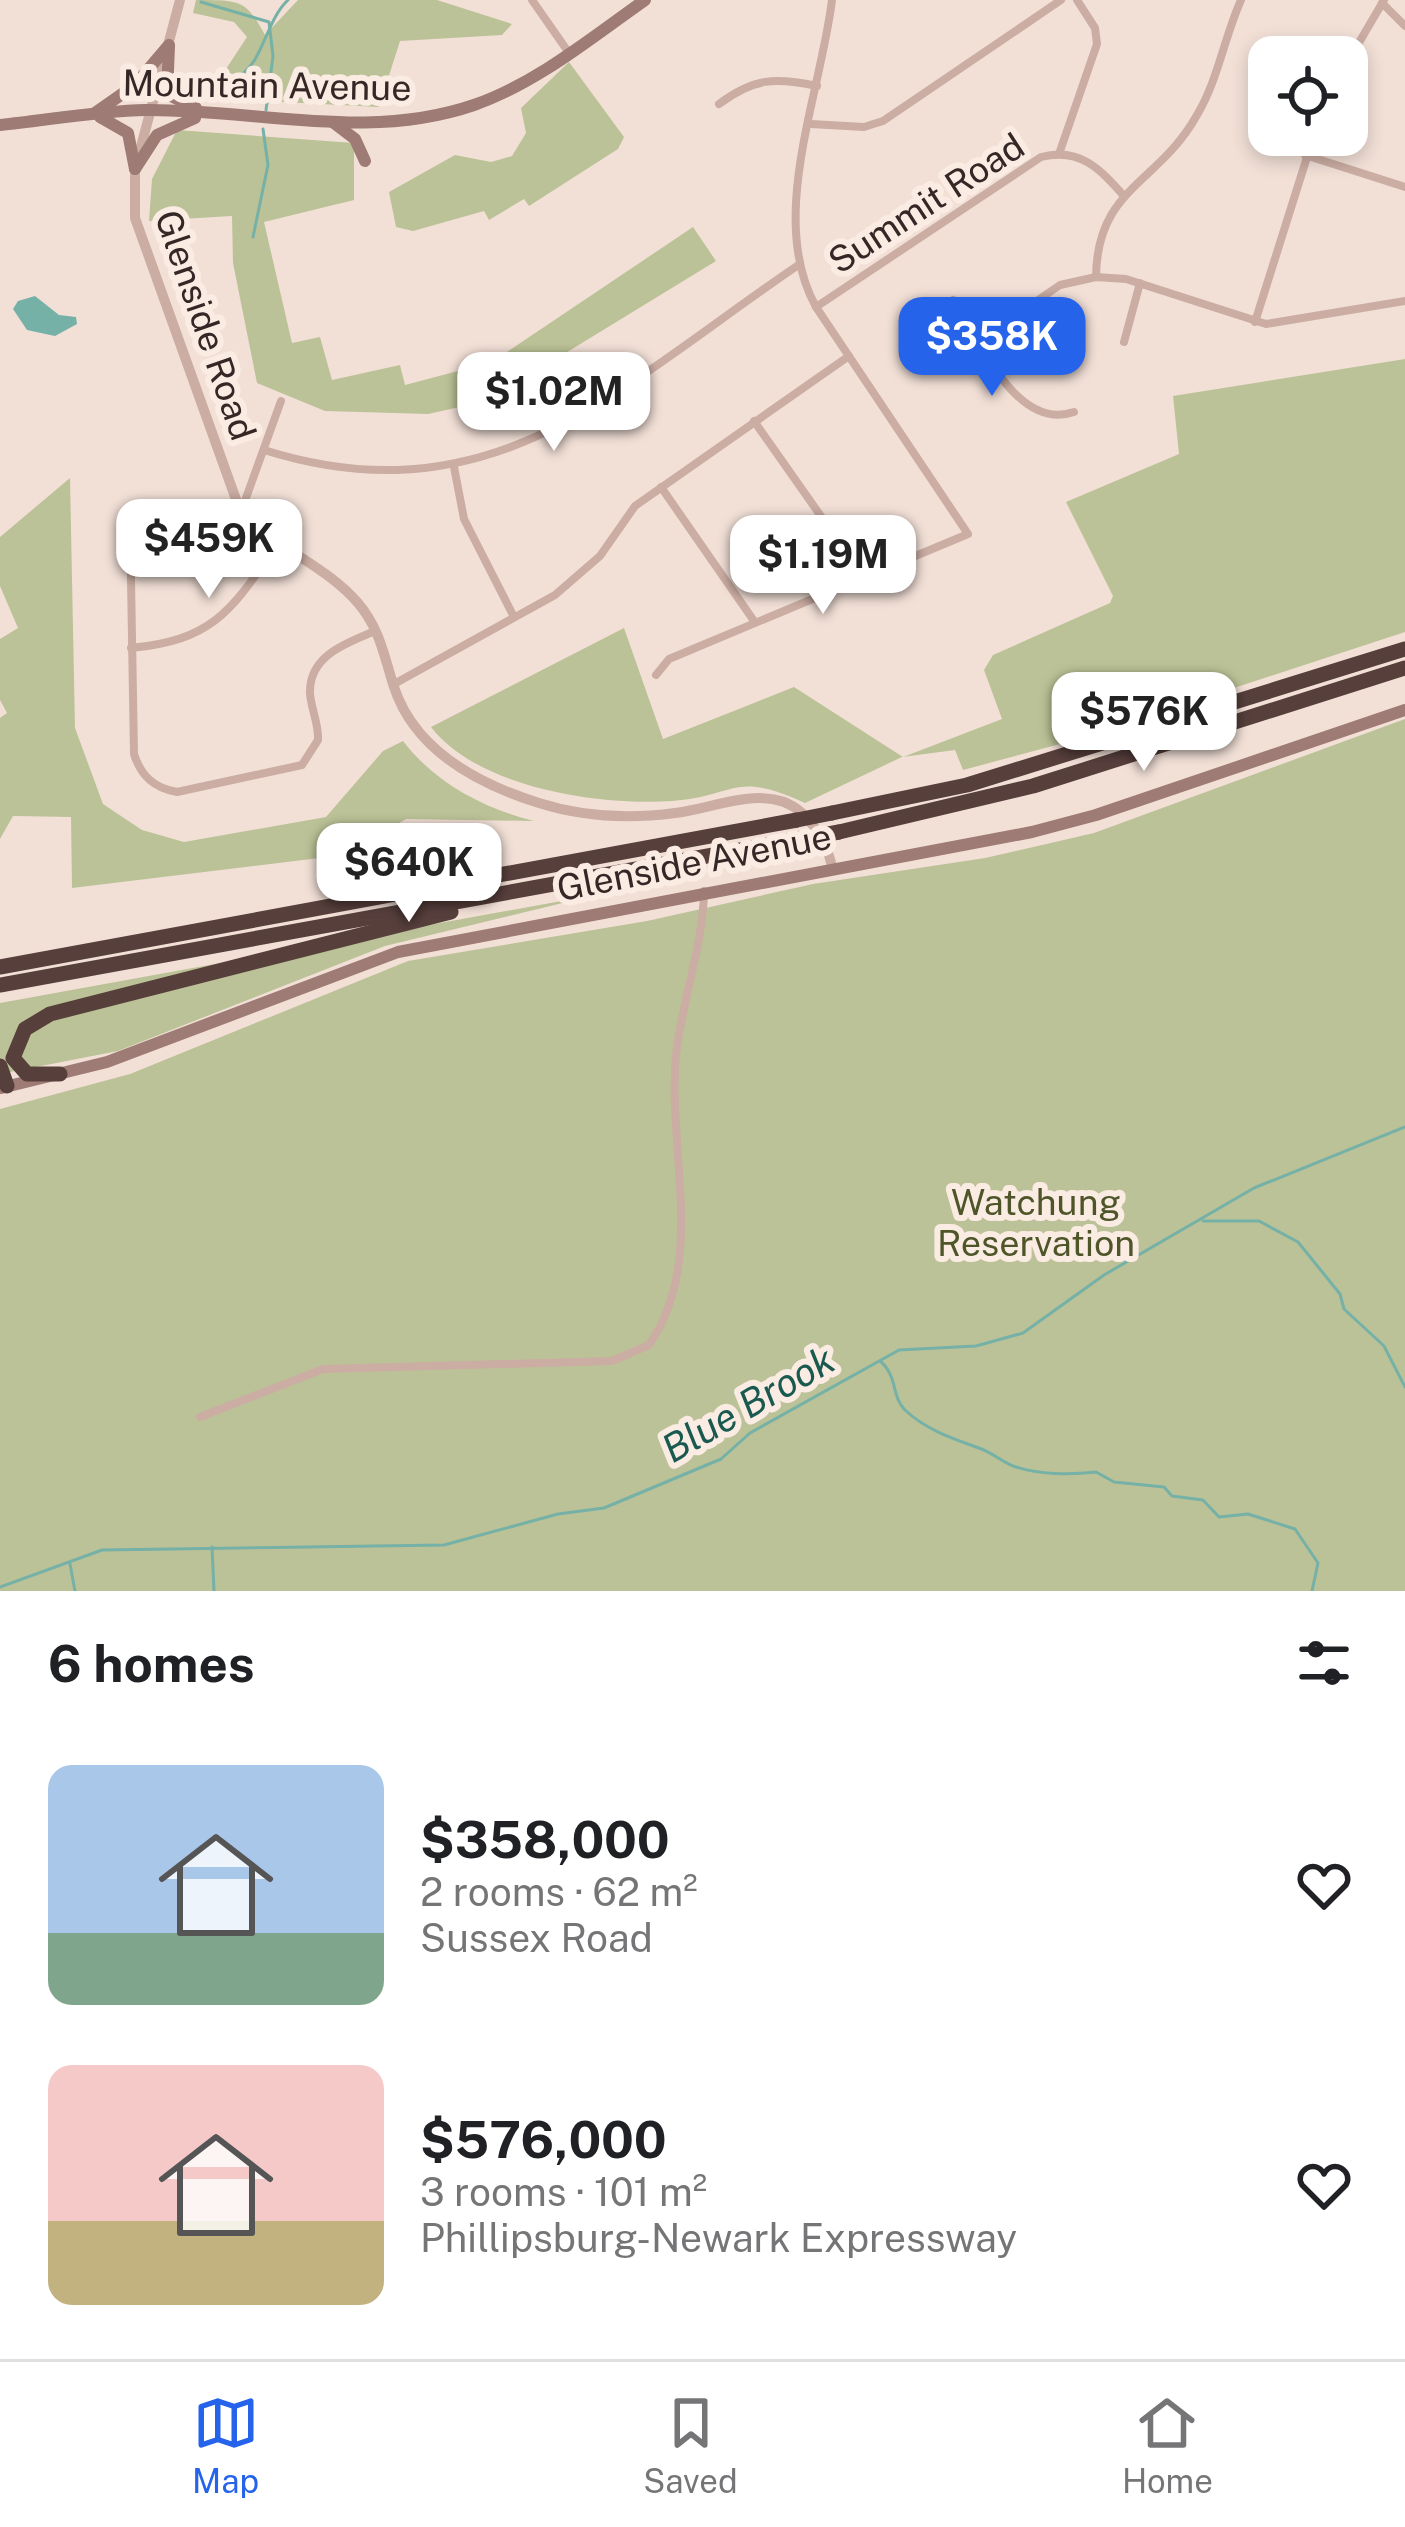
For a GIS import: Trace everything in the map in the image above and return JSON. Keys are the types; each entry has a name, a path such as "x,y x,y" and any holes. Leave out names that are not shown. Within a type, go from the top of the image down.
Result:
{"highway":[{"path":"0,967 967,785 1405,649"},
{"path":"0,986 839,832 1034,787 1405,668"},
{"path":"7,1086 6,1062 31,1024 71,1007 552,886"},
{"path":"6,1062 27,1074 60,1074"}],"main road":[{"name":"Mountain Avenue","path":"0,125 148,110 333,122 392,122 442,114 526,82 645,0"},
{"path":"135,169 128,133 94,114 135,85 169,45"},
{"path":"169,45 167,94 214,115"},
{"path":"135,169 165,129 214,115"},
{"path":"333,122 355,139 365,161"},
{"name":"Glenside Avenue","path":"7,1086 184,1036 398,952 1096,815 1405,710"}],"street":[{"name":"Glenside Road","path":"180,0 135,169 139,239 227,483 242,509 277,545 347,591 376,630 412,724 434,748 503,790 564,810 618,816 676,813 755,799 781,801 818,831 832,866"},
{"path":"532,0 569,52"},
{"path":"656,675 669,659 968,534 816,307 797,266 793,212 832,0"},
{"path":"811,124 864,127 883,121 1061,0"},
{"path":"1059,154 1097,44 1095,28 1077,0"},
{"path":"1096,277 1103,223 1190,128 1206,100 1240,0"},
{"path":"1363,36 1383,2 1405,26"},
{"path":"719,104 746,84 763,80 817,86"},
{"name":"Summit Road","path":"816,307 1030,162 1059,154 1093,164 1124,196"},
{"path":"1255,322 1305,156"},
{"path":"1308,156 1405,187"},
{"path":"263,450 355,472 454,467 526,445 797,266"},
{"path":"980,340 1060,286 1096,277 1140,283 1255,322 1288,324 1405,301"},
{"path":"1124,342 1140,283"},
{"path":"953,300 1013,391 1036,412 1054,417 1074,412"},
{"path":"394,684 583,573 627,514 849,356"},
{"path":"242,509 280,401"},
{"path":"754,422 863,576"},
{"path":"454,467 464,519 514,617"},
{"path":"661,487 754,621"},
{"path":"130,520 135,759 152,782 177,792 302,765 318,740 310,695 318,665 334,649 376,630"},
{"path":"131,648 186,638 219,621 277,545"},
{"path":"200,1417 323,1369 612,1361 649,1345 680,1275 676,1060 703,928 704,890"}],"green space":[{"path":"196,0 240,4 265,35 298,0 437,0 512,24 502,35 400,41 379,107 207,98 247,37 234,22 193,13"},
{"path":"569,62 624,137 618,149 529,206 524,199 489,220 484,211 413,231 396,227 389,192 455,155 491,162 512,156 526,133 521,108"},
{"path":"177,130 354,143 354,200 264,222 292,343 320,337 332,380 400,365 405,385 492,362 693,227 716,261 487,401 428,414 325,411 257,383 233,263 232,216 149,221 152,179"},
{"path":"1405,359 1405,632 1075,740 963,770 955,750 904,757 1002,719 984,670 993,655 1110,603 1113,596 1066,502 1179,454 1173,396"},
{"path":"70,478 75,728 103,804 142,830 184,842 326,817 383,751 403,741 461,792 534,821 406,819 344,855 72,888 71,817 13,816 0,839 0,718 7,713 0,700 0,639 18,628 0,586 0,537"},
{"path":"624,628 663,739 794,687 903,757 805,803 749,787 672,801 611,800 509,779 452,748 431,727"},
{"name":"Watchung Reservation","path":"1405,719 1405,1591 0,1591 0,1109 130,1074 408,961 647,921 813,884 985,858 1094,833"},
{"path":"600,894 385,946 118,1051 0,1074 0,1003"}],"water":[{"path":"35,296 59,315 76,317 77,324 55,336 27,330 13,309 18,301"}],"waterway":[{"path":"239,76 254,61 288,0"},
{"path":"201,2 269,22 273,56 266,110"},
{"path":"253,237 268,165 263,129"},
{"name":"Blue Brook","path":"0,1587 102,1550 444,1545 558,1514 604,1508 721,1459 750,1433 899,1350 976,1346 1023,1333 1104,1275 1254,1188 1405,1127"},
{"path":"1203,1221 1259,1221 1298,1242 1340,1294 1344,1309 1384,1346 1405,1387"},
{"path":"880,1361 890,1373 901,1404 913,1417 1013,1466 1055,1474 1096,1472 1114,1482 1164,1487 1172,1496 1203,1500 1219,1517 1248,1514 1295,1529 1318,1563 1312,1591"},
{"path":"212,1547 214,1591"},
{"path":"70,1564 75,1591"}]}
